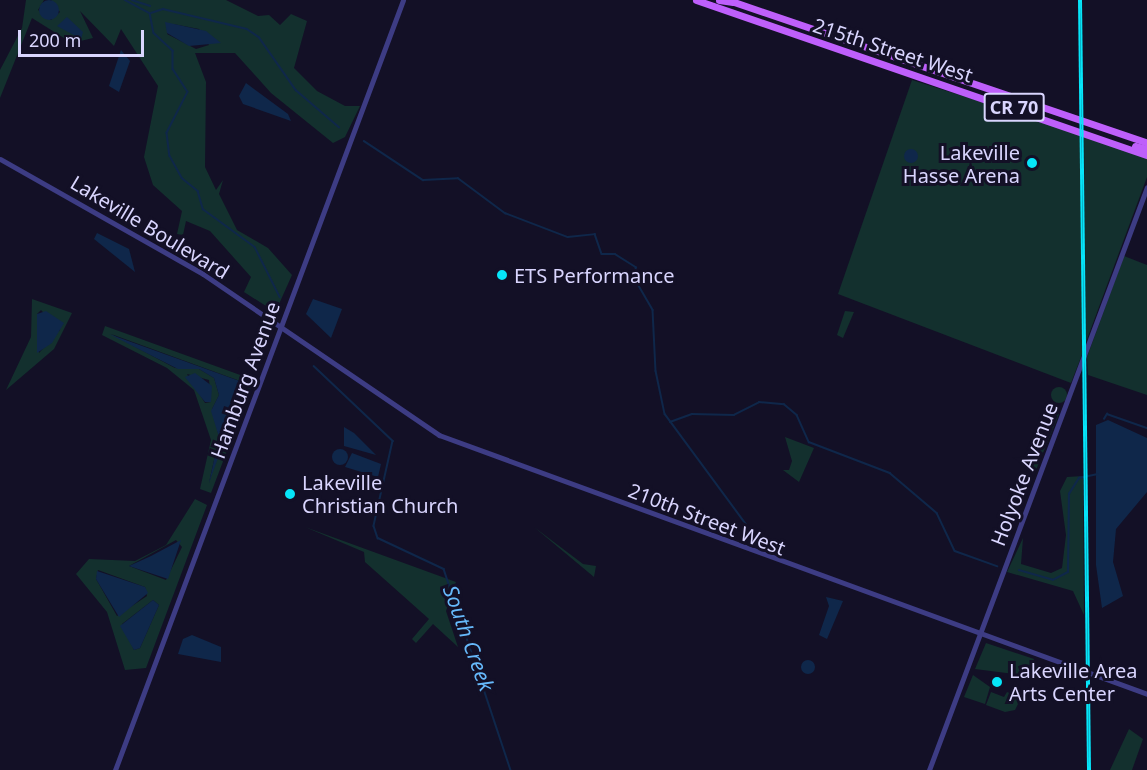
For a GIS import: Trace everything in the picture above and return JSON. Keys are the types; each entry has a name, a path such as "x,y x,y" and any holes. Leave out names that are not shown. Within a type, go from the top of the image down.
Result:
{"main road":[{"name":"215th Street West","path":"696,0 1147,155"},
{"name":"215th Street West","path":"718,0 732,1 1147,143"},
{"path":"1109,141 1147,149"}],"street":[{"name":"Hamburg Avenue","path":"115,770 404,0"},
{"name":"Lakeville Boulevard","path":"0,159 171,254 281,326"},
{"name":"Holyoke Avenue","path":"929,770 1147,187"},
{"name":"210th Street West","path":"281,326 440,435 979,635 1147,694"}],"green space":[{"path":"26,0 44,0 38,10 51,20 60,12 51,0 226,0 258,16 269,15 280,25 291,14 307,21 294,68 317,91 345,106 360,106 345,137 333,143 271,93 235,53 195,53 206,82 205,167 216,190 223,180 219,194 237,230 268,248 292,275 279,304 266,306 244,292 251,277 210,231 186,221 183,235 177,234 182,211 153,185 144,157 158,86 121,29 114,46 80,11 93,38 72,43 32,18 0,98 0,70 22,28","holes":["173,24 199,29 209,45 196,49 167,34"]},
{"path":"912,80 1080,133 1083,352 1071,383 838,294"},
{"path":"1084,134 1147,158 1147,177 1086,342"},
{"path":"1124,256 1147,265 1147,395 1088,375 1087,357"},
{"path":"32,299 72,313 54,349 6,390 31,337","holes":["41,310 60,330 39,353 37,314"]},
{"path":"845,311 854,312 843,338 837,335"},
{"path":"105,326 254,380 211,493 200,489 211,440 194,390 167,368 102,335","holes":["111,334 240,381 209,483 219,437 212,409 219,395 214,378 199,369 175,368","187,374 209,380 211,402 205,403"]},
{"path":"1056,387 1062,387 1067,395 1065,401 1056,403 1051,398 1051,392"},
{"path":"1047,409 1059,414 1036,470 1027,461"},
{"path":"785,437 814,448 799,482 783,470 789,470 792,461"},
{"path":"1083,476 1084,615 1073,591 1007,572 1023,538 1021,564 1051,573 1062,568 1066,535 1060,491 1067,477"},
{"path":"195,499 207,505 146,668 125,670 107,612 76,574 89,559 135,561 166,545","holes":["176,540 182,547 166,580 129,566","98,570 145,587 147,596 117,616 96,579","153,600 159,605 140,648 134,650 122,624"]},
{"path":"305,527 456,582 446,611 458,647 433,624 416,643 412,639 429,619 365,562 364,552"},
{"path":"534,527 583,564 596,566 594,577"},
{"path":"986,643 1034,659 1029,676 975,669"},
{"path":"973,675 990,687 985,704 964,697"},
{"path":"991,692 1004,697 1007,692 1021,698 1015,710 1005,712 986,705"},
{"path":"1129,729 1143,739 1132,770 1110,770"}],"water":[{"path":"49,0 56,3 59,10 56,17 49,20 42,17 39,10 42,3"},
{"path":"67,17 83,32 81,39 57,26"},
{"path":"165,22 206,31 221,43 189,46 167,33"},
{"path":"121,50 130,61 119,92 109,86"},
{"path":"246,83 288,114 291,121 243,104 239,96"},
{"path":"908,149 914,149 918,156 914,163 908,163 904,159 904,153"},
{"path":"97,233 129,249 135,272 94,239"},
{"path":"313,299 342,309 331,338 306,314"},
{"path":"46,311 64,323 52,343 37,353 37,314"},
{"path":"109,334 245,383 209,483 219,437 211,411 219,395 214,378 199,369 178,369"},
{"path":"195,373 212,386 211,402 205,402 185,377"},
{"path":"1108,420 1147,438 1147,492 1116,529 1113,562 1123,596 1102,608 1096,565 1096,425"},
{"path":"344,427 354,433 376,455 344,446"},
{"path":"340,449 348,457 340,465 332,457"},
{"path":"352,453 381,464 378,477 345,467"},
{"path":"181,540 168,579 129,566 151,556"},
{"path":"97,571 145,587 148,593 119,617 96,579"},
{"path":"826,597 843,601 827,639 819,635 829,606"},
{"path":"153,600 159,605 140,648 134,650 120,626"},
{"path":"192,635 221,647 221,662 178,654 183,639"},
{"path":"805,660 811,660 815,667 811,674 805,674 801,670 801,664"}],"waterway":[{"name":"South Creek","path":"125,0 149,13"},
{"name":"South Creek","path":"132,0 150,6"},
{"path":"151,13 163,9 247,29 259,37 296,90 339,127"},
{"name":"South Creek","path":"150,13 154,33 173,51 173,69 188,92 167,133 170,156 182,178 198,191 203,209 255,247 280,297"},
{"path":"364,141 423,180 458,178 505,213 568,237 595,234 602,254 615,254 636,267 638,284 653,310 656,371 665,414 746,524 748,537"},
{"name":"South Creek","path":"314,366 393,441 374,526 378,538 444,569 511,770"},
{"path":"670,422 692,414 734,415 759,402 784,404 797,415 809,442 890,473 937,513 955,551 997,566"},
{"path":"1104,419 1107,414 1147,428"},
{"path":"1019,570 1053,580 1068,572 1069,494 1079,478 1098,474"}],"railway":[{"path":"1080,0 1089,770"}],"place":[{"name":"Lakeville Hasse Arena","path":"1032,163"},
{"name":"ETS Performance","path":"502,275"},
{"name":"Lakeville Christian Church","path":"290,494"},
{"name":"Lakeville Area Arts Center","path":"997,682"}]}
